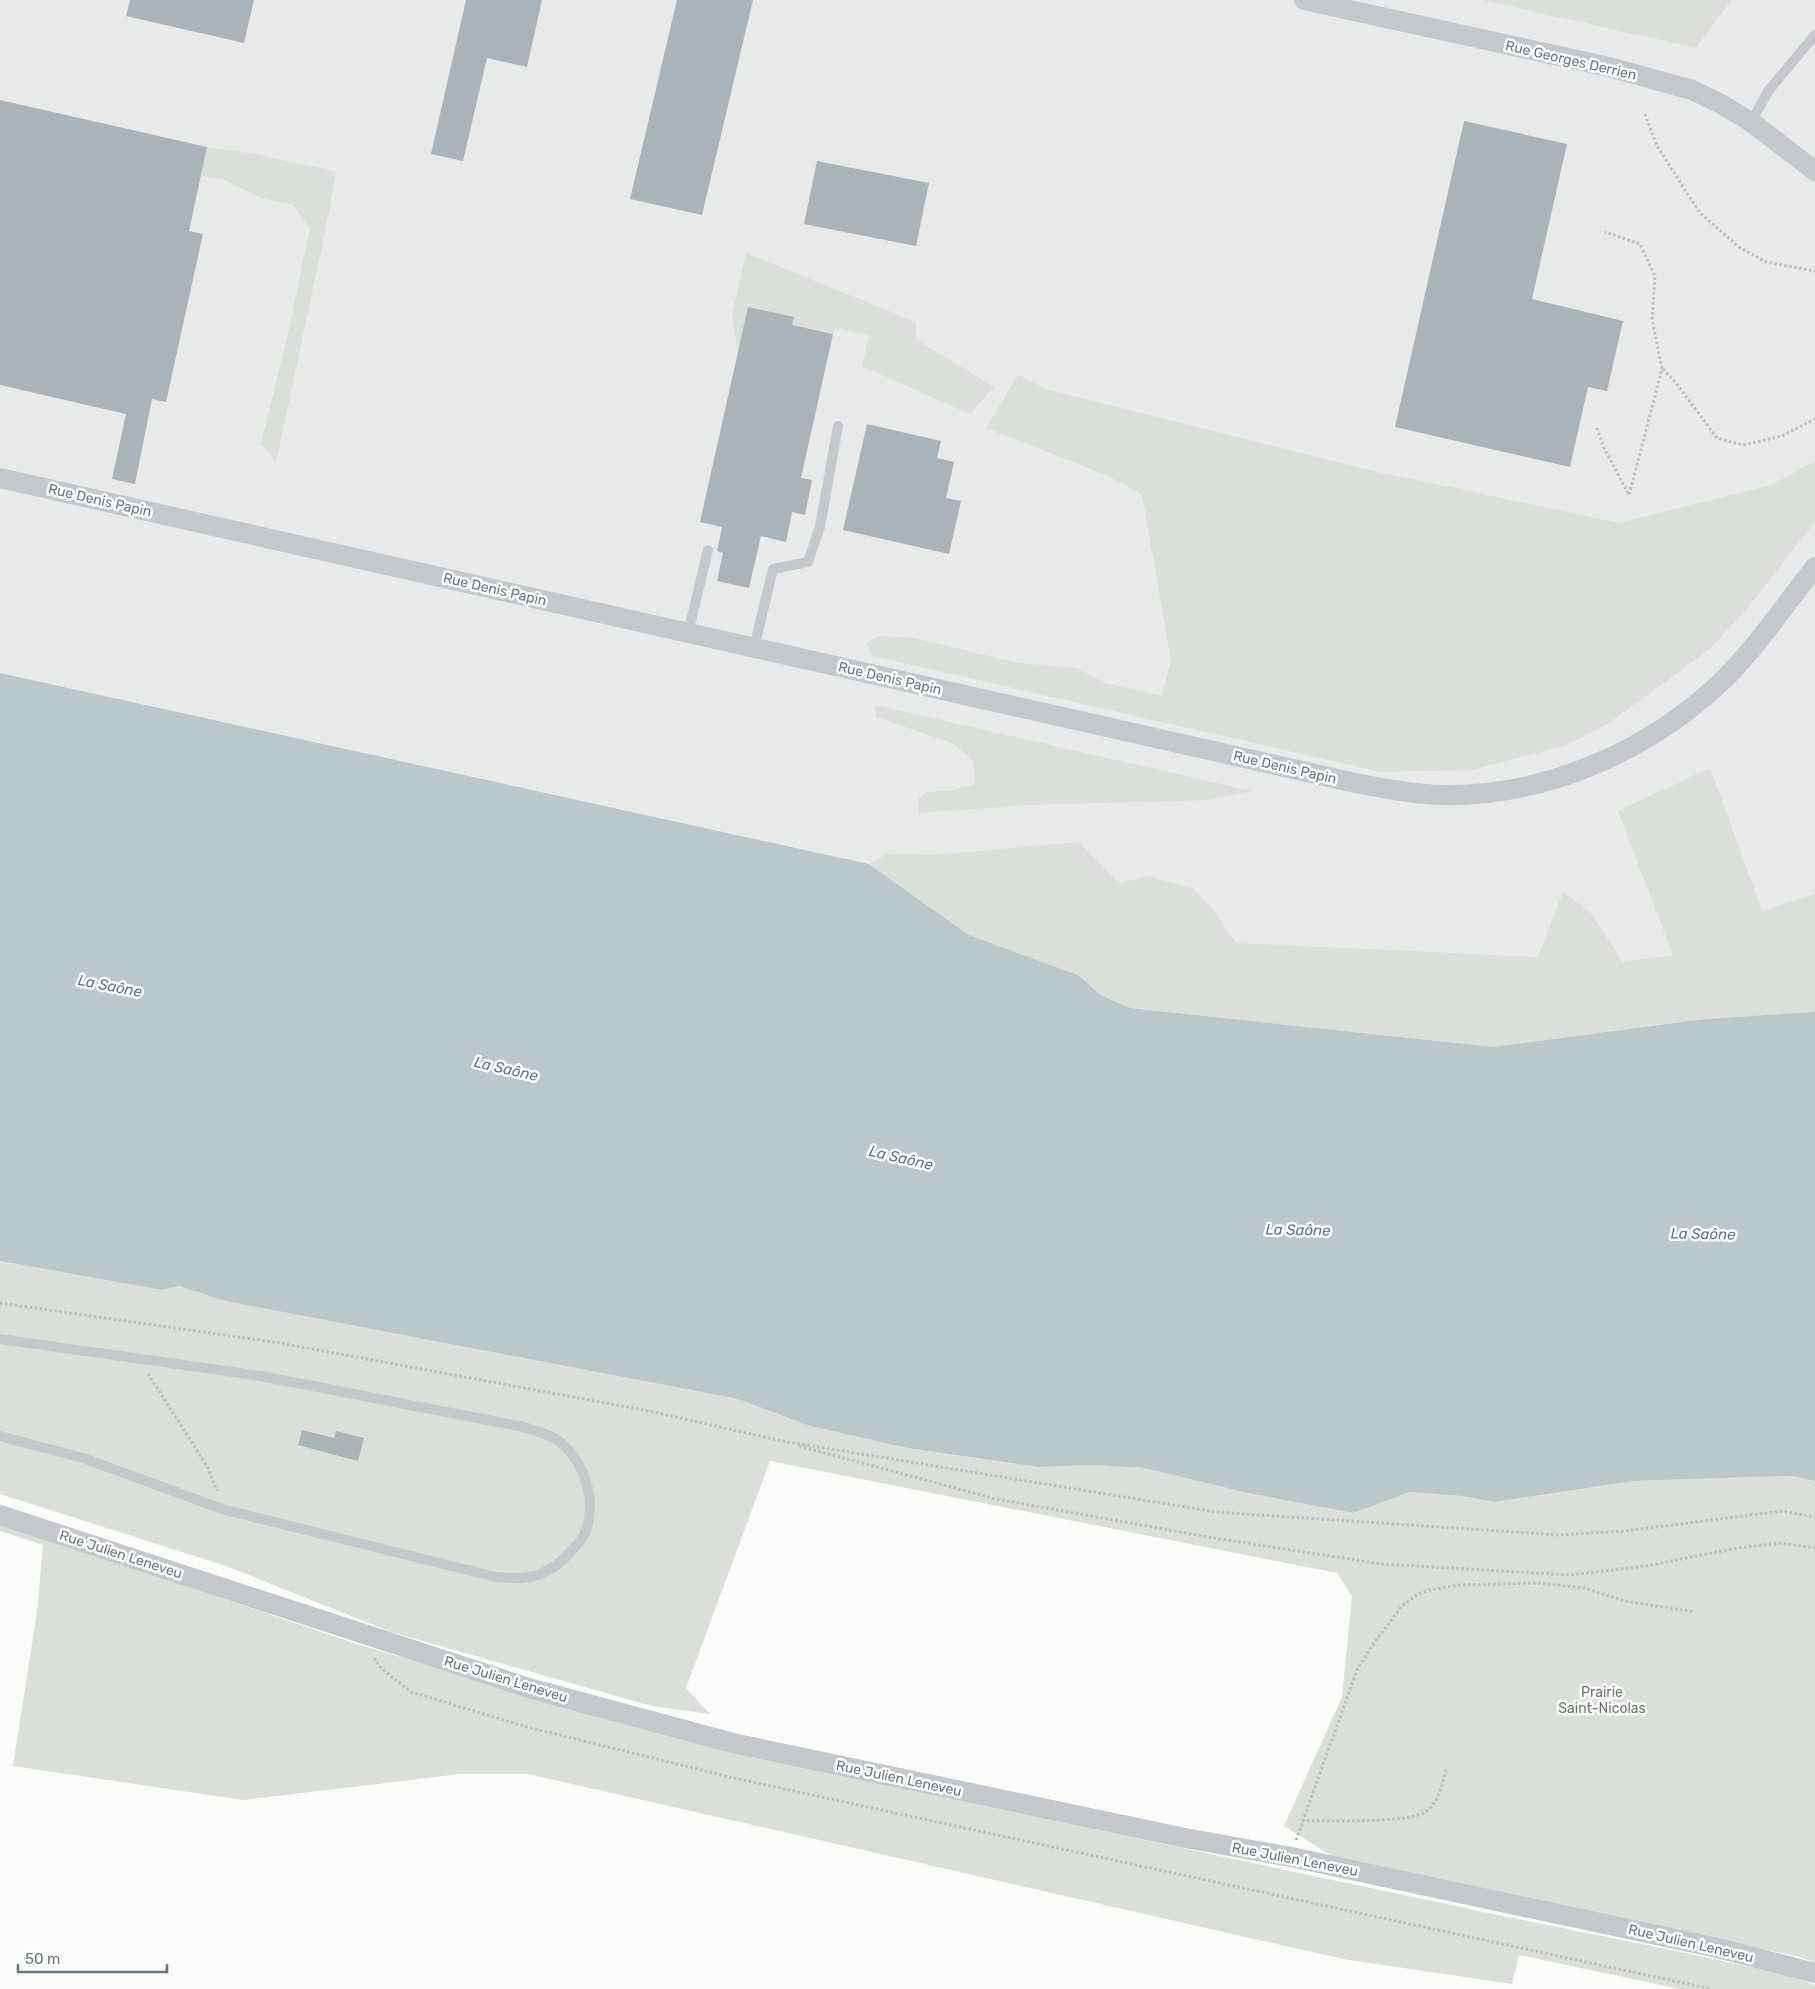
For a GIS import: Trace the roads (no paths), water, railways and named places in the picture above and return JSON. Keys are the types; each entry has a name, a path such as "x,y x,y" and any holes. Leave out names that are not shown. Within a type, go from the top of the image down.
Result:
{"street":[{"name":"Rue Georges Derrien","path":"1304,0 1658,80 1692,90 1721,104 1751,122 1815,171"},
{"name":"Rue Denis Papin","path":"0,478 1351,782 1407,792 1441,795 1478,794 1516,788 1556,778 1595,765 1663,729 1720,683 1748,652 1815,567"},
{"name":"Rue Julien Leneveu","path":"0,1515 532,1689 733,1743 1185,1838 1291,1857 1722,1949 1815,1973"}],"lane":[{"path":"1751,122 1770,90 1815,35"},
{"path":"754,648 773,569 808,562 820,527 838,426"},
{"path":"688,633 708,550"},
{"path":"0,1339 261,1376 524,1427 543,1433 559,1442 580,1464 589,1488 590,1516 583,1537 562,1562 539,1575 521,1579 496,1577 225,1510 83,1458 0,1436"}],"water":[{"name":"La Saône","path":"0,673 869,864 969,935 1078,975 1102,996 1131,1008 1494,1047 1705,1019 1815,1012 1815,1481 1791,1476 1633,1481 1494,1502 1462,1496 1410,1492 1353,1513 1248,1493 1144,1468 1094,1465 1039,1467 907,1448 810,1426 738,1399 225,1301 179,1286 162,1290 0,1261"}],"park label":[{"name":"Prairie Saint-Nicolas","path":"1602,1700"}]}
